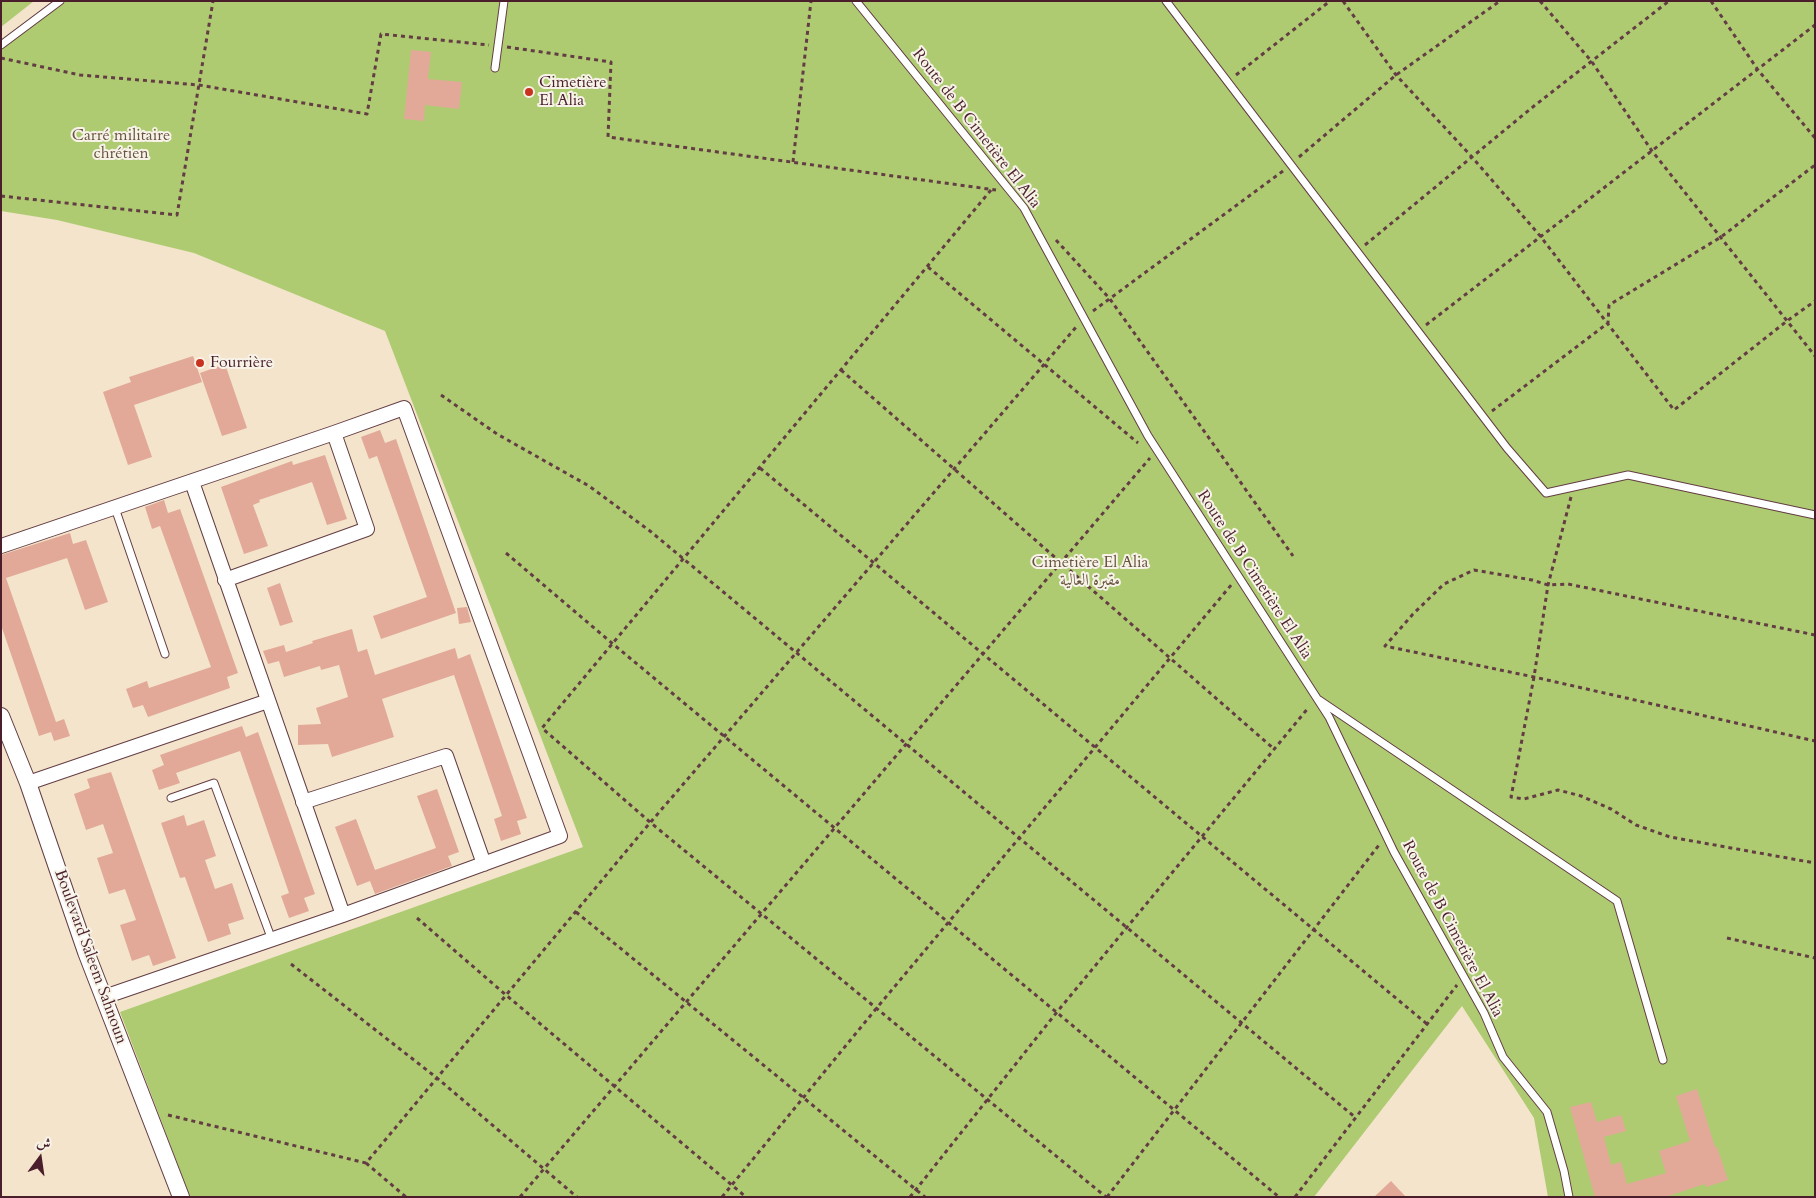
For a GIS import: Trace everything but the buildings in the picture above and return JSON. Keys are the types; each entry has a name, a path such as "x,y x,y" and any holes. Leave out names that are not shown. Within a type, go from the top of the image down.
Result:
{"street":[{"path":"1,546 404,408 560,836 343,915 104,997"},
{"path":"226,580 367,529 334,433"},
{"path":"192,482 343,915"},
{"path":"28,783 268,702"},
{"name":"Boulevard Saleem Sahnoun","path":"1,716 28,783 86,952 181,1197"},
{"path":"303,802 446,756 484,864"}],"lane":[{"path":"1,45 60,1"},
{"path":"495,68 504,1"},
{"name":"Route de B Cimetière El Alia","path":"856,1 1024,208 1154,452 1238,576 1329,717 1386,835 1484,1013 1503,1057 1547,1112 1564,1171 1569,1197"},
{"path":"1166,1 1483,417 1546,493 1628,474 1815,515"},
{"path":"115,508 165,654"},
{"path":"1316,698 1617,901 1663,1060"},
{"path":"171,798 214,783 272,940"}],"path":[{"path":"1,196 177,215 213,1"},
{"path":"793,162 811,1"},
{"path":"1228,82 1330,1"},
{"path":"1343,1 1396,75 1472,157 1540,236 1674,410 1815,301"},
{"path":"1540,1 1592,62 1652,151 1815,356"},
{"path":"1357,252 1472,157 1669,1"},
{"path":"1711,1 1758,70 1815,138"},
{"path":"1417,331 1815,25"},
{"path":"1,58 80,75 199,85 367,114 381,34 498,46 611,62 608,137 1012,192"},
{"path":"1483,417 1608,322 1610,305 1721,237 1815,165"},
{"path":"992,190 542,728 650,823 1106,1197 1386,835"},
{"path":"1051,235 1110,299 1293,556"},
{"path":"520,1197 1154,452 1044,364 928,267"},
{"path":"366,1163 650,823 1084,318"},
{"path":"841,370 1274,750"},
{"path":"441,395 497,434 589,486 650,531 1356,1118"},
{"path":"760,468 1427,1024"},
{"path":"1574,487 1548,585 1534,677 1511,798 1524,799 1558,790 1581,796 1611,809 1636,825 1670,837 1815,863"},
{"path":"506,553 1279,1197"},
{"path":"1815,636 1568,584 1548,585 1532,580 1474,570 1444,584 1413,614 1385,646 1534,677 1815,741"},
{"path":"722,1197 876,1008 1238,576"},
{"path":"910,1197 1057,1012 1316,698"},
{"path":"576,912 925,1197"},
{"path":"418,918 506,995 746,1197"},
{"path":"1727,938 1815,958"},
{"path":"291,964 437,1078 577,1197"},
{"path":"1295,1197 1464,976"},
{"path":"168,1115 366,1163 406,1197"}],"green space":[{"path":"1,1 34,1 1,27"},
{"name":"Cimetière El Alia مقبرة العالية","path":"64,1 1815,1 1815,1197 1548,1197 1534,1118 1462,1006 1314,1197 190,1197 120,1012 583,847 385,331 194,253 57,220 1,211 1,44"}],"place":[{"name":"Cimetière El Alia","path":"529,92"},
{"name":"Fourrière","path":"200,363"}],"park label":[{"name":"Carré militaire chrétien","path":"121,145"}]}
